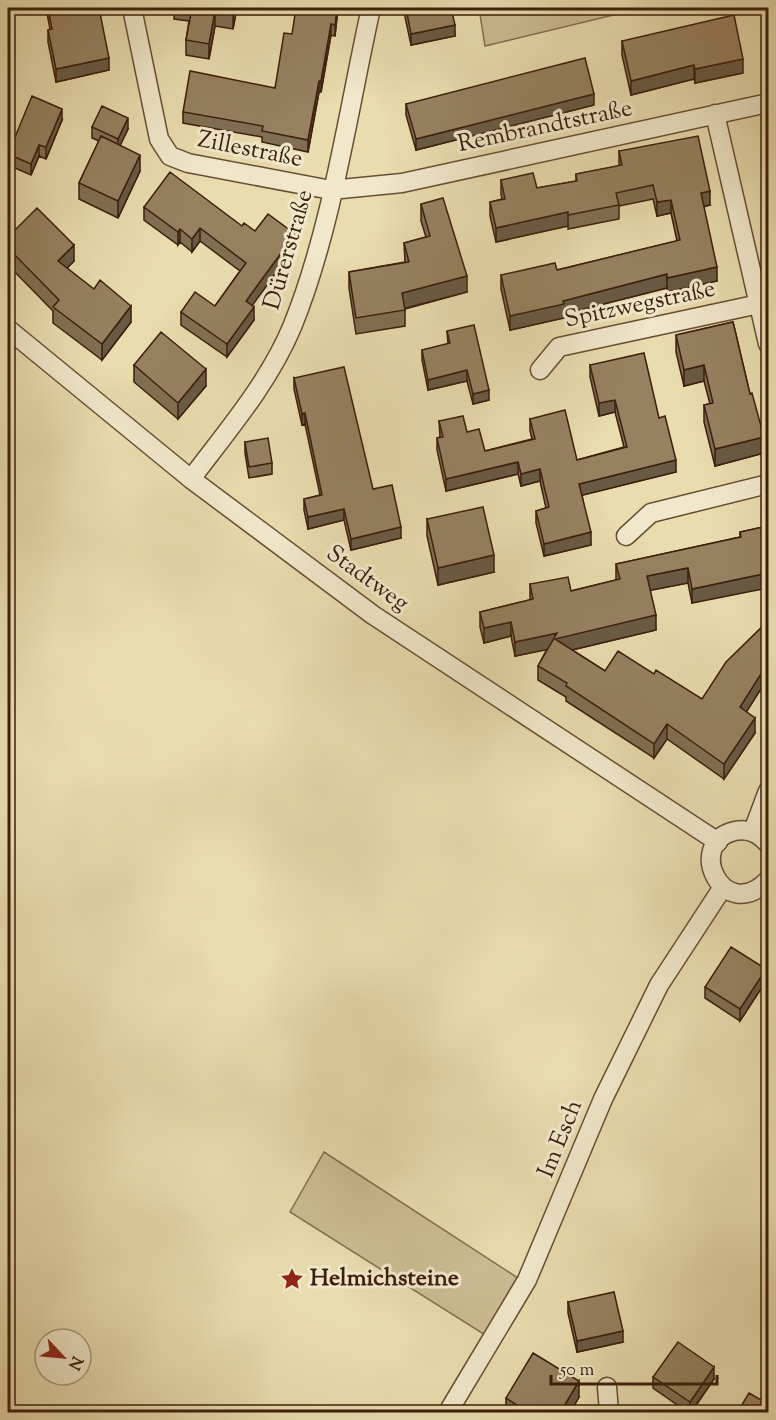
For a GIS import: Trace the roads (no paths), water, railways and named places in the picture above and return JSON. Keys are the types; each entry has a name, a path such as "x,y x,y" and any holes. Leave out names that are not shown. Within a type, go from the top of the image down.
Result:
{"street":[{"name":"Zillestraße","path":"132,8 159,140 170,156 188,163 332,190"},
{"name":"Dürerstraße","path":"191,479 258,391 291,328 314,262 332,190 370,8"},
{"name":"Rembrandtstraße","path":"332,190 402,183 768,103"},
{"path":"715,114 768,344"},
{"name":"Spitzwegstraße","path":"540,370 559,347 759,304"},
{"name":"Stadtweg","path":"8,329 191,479 382,621 718,842"},
{"path":"626,536 651,513 768,484"},
{"path":"753,831 768,791"},
{"path":"768,844 753,831 734,831 718,842 712,850 711,870 723,887 732,892 752,892 768,880"},
{"name":"Im Esch","path":"448,1413 527,1280 603,1099 659,985 723,887"},
{"path":"607,1387 609,1413"}],"place":[{"name":"Helmichsteine","path":"292,1279"}]}
